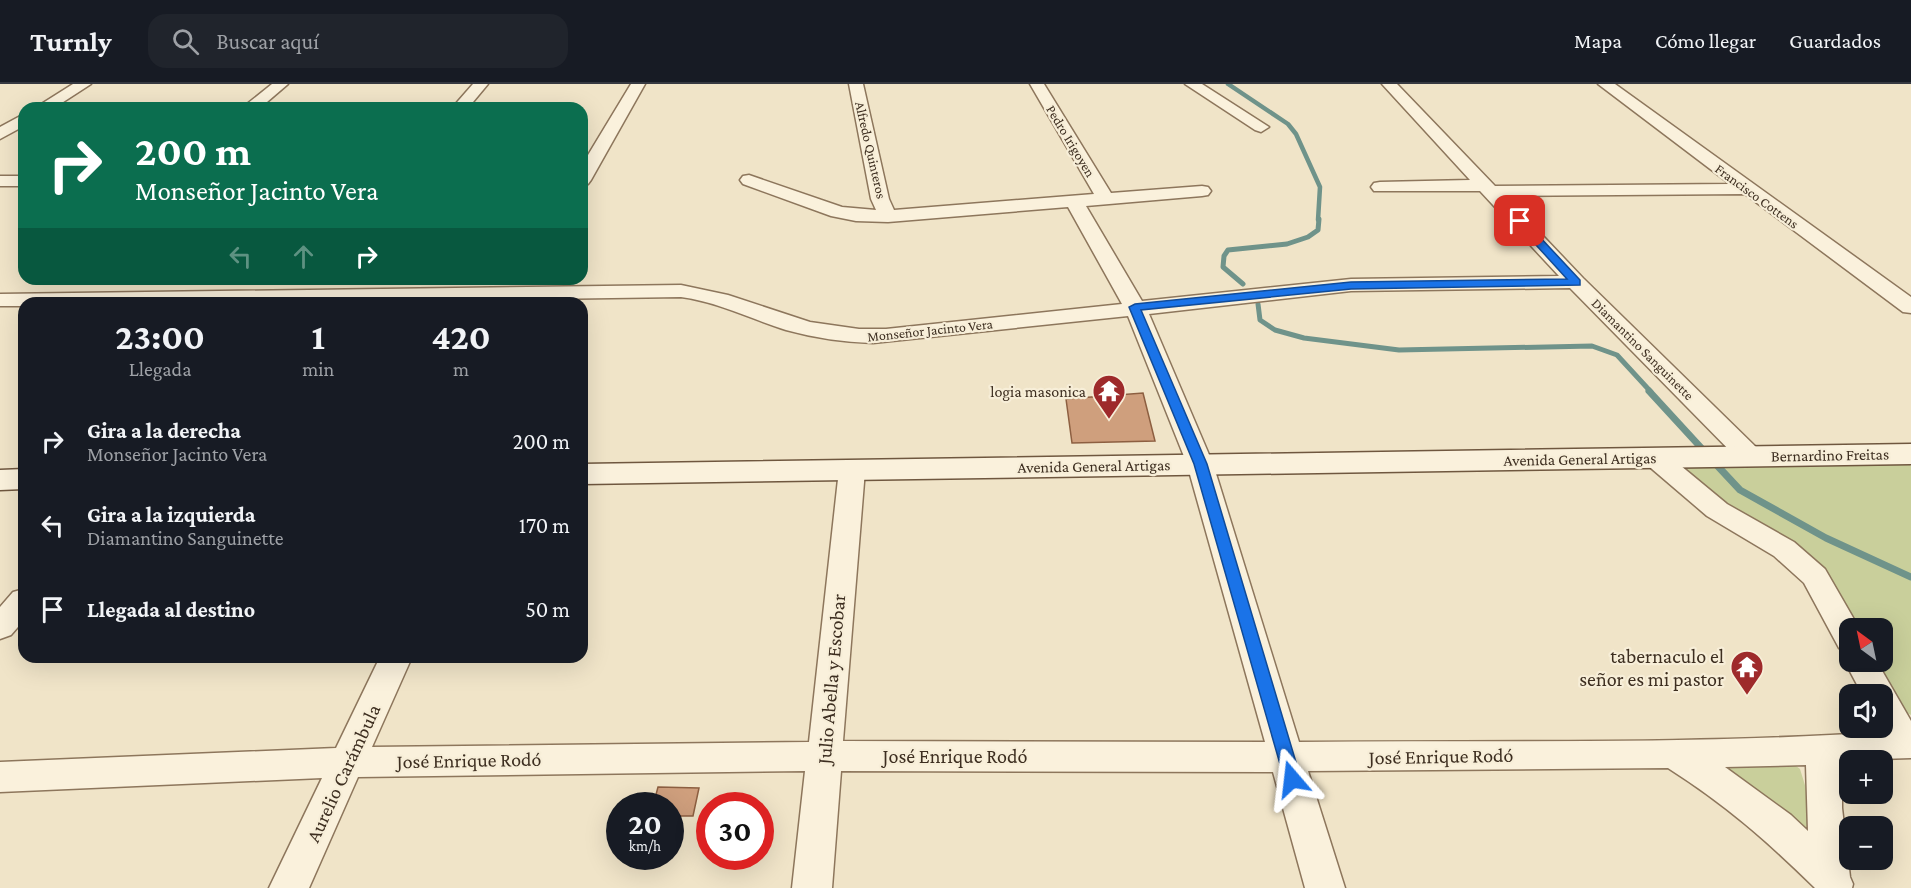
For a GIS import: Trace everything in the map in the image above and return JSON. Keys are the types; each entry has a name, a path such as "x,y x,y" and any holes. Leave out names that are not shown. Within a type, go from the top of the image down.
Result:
{"main road":[{"name":"Bernardino Freitas","path":"1738,456 1911,454"},
{"name":"Avenida General Artigas","path":"588,474 1738,456"},
{"path":"0,480 18,479"}],"street":[{"path":"53,102 84,84"},
{"path":"258,102 281,84"},
{"path":"465,102 481,84"},
{"path":"588,168 638,84"},
{"name":"Alfredo Quinteros","path":"856,84 880,199 888,216"},
{"name":"Pedro Irigoyen","path":"1037,84 1105,198"},
{"path":"1192,84 1261,127"},
{"name":"Diamantino Sanguinette","path":"1389,84 1738,456"},
{"name":"Francisco Cottens","path":"1605,84 1746,189 1911,307"},
{"path":"0,134 18,123"},
{"path":"749,180 838,212 888,216 1203,190"},
{"path":"0,181 18,181"},
{"path":"1380,187 1746,189"},
{"name":"Pedro Irigoyen","path":"1074,201 1135,307 1200,464 1324,888"},
{"name":"Monseñor Jacinto Vera","path":"356,297 519,292 681,291 705,293 730,300 782,321 831,334 853,337 886,336 1351,285 1576,282"},
{"path":"2,301 24,285"},
{"path":"293,297 304,285"},
{"name":"Monseñor Jacinto Vera","path":"2,301 18,301"},
{"path":"1654,458 1717,510 1784,549 1815,576 1839,620"},
{"name":"Julio Abella y Escobar","path":"812,888 852,470"},
{"path":"0,627 18,607"},
{"name":"Aurelio Carámbula","path":"289,888 393,663"},
{"path":"1893,719 1908,744"},
{"name":"José Enrique Rodó","path":"0,777 348,762 824,756 1285,757 1674,753 1824,750 1908,744"},
{"path":"1824,750 1824,808 1833,883"},
{"path":"1674,753 1729,788 1779,827 1833,883"}],"green space":[{"path":"1906,461 1911,466 1911,715 1901,710 1893,695 1893,684 1887,684 1880,672 1893,672 1893,618 1852,618 1829,575 1795,547 1725,505 1680,466"},
{"path":"1725,763 1792,763 1800,769 1816,821 1816,832 1802,831 1726,768"}],"building":[{"name":"logia masonica","path":"1143,393 1155,441 1072,443 1066,399"},
{"path":"658,787 699,788 696,792 693,816 684,816 684,792 657,792"}],"waterway":[{"path":"1228,84 1288,124 1296,134 1320,187 1318,220"},
{"path":"1243,284 1223,267 1224,256 1228,250 1287,244 1308,237 1318,230 1319,219"},
{"path":"1258,304 1260,320 1275,330 1304,338 1399,350 1592,346 1617,355 1651,392"},
{"path":"1649,391 1705,452"},
{"path":"1712,460 1740,490 1826,538 1911,577"}],"place":[{"name":"logia masonica","path":"1109,420"},
{"name":"tabernaculo el señor es mi pastor","path":"1747,696"}],"route":[{"path":"1292,779 1200,464 1135,307 1351,285 1576,282 1520,221"}]}
